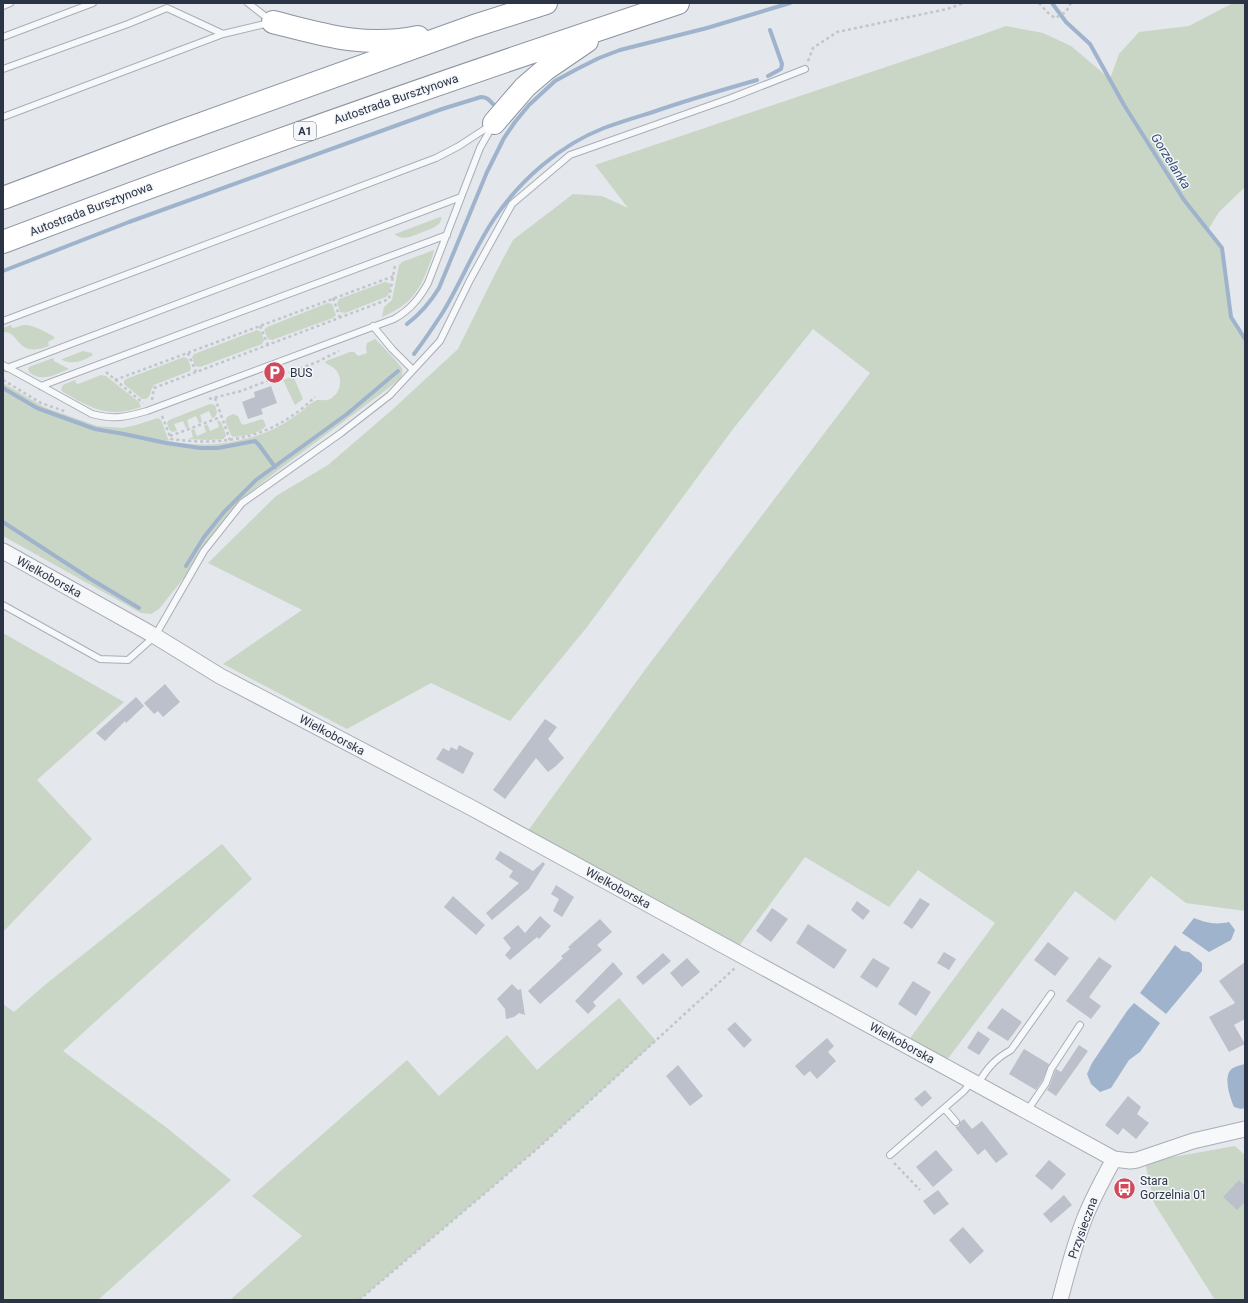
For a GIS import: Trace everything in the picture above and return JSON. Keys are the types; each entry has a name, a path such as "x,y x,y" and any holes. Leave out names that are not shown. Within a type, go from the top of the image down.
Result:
{"highway":[{"path":"3,198 165,137 474,26 546,3"},
{"name":"Autostrada Bursztynowa","path":"3,242 309,129 678,3"},
{"path":"273,22 332,37 360,41 386,41 414,38 474,26"},
{"path":"494,123 525,87 546,70 608,26"}],"street":[{"name":"Wielkoborska","path":"3,552 155,636 220,676 472,808 1114,1159 1130,1161 1137,1160 1192,1141 1245,1129"},
{"name":"Przysieczna","path":"1060,1300 1076,1242 1085,1218 1114,1159"}],"lane":[{"path":"3,6 10,3"},
{"path":"3,37 93,3"},
{"path":"248,3 273,22"},
{"path":"3,69 128,24 167,8 224,34"},
{"path":"3,117 224,34 273,22"},
{"path":"3,605 100,659 128,660 155,636 204,551 242,503 341,433 390,395 440,341 470,280 512,204 570,156 731,98 804,69"},
{"path":"5,366 92,414 115,418 147,411 394,318 404,313 422,295 447,235 480,148 494,123"},
{"path":"3,321 436,158 459,146 494,123"},
{"path":"5,366 461,198"},
{"path":"41,386 447,235"},
{"path":"373,326 392,349 413,370"},
{"path":"890,1155 975,1083 986,1069 1002,1055 1011,1050 1051,994"},
{"path":"1028,1111 1046,1082 1051,1069 1080,1025"},
{"path":"944,1109 956,1122"}],"path":[{"path":"804,69 813,48 837,32 946,9 964,3"},
{"path":"1039,3 1046,12 1055,18 1066,12 1071,3"},
{"path":"105,371 143,403 152,400 154,388 389,299 396,263"},
{"path":"115,380 394,276"},
{"path":"333,298 340,318"},
{"path":"260,326 268,345"},
{"path":"188,353 196,372"},
{"path":"162,416 171,439 199,442 230,440 253,434 276,425 294,415 315,397"},
{"path":"215,398 230,440"},
{"path":"170,436 221,417"},
{"path":"359,1300 537,1149 746,958"},
{"path":"890,1155 893,1162 920,1190"}],"green space":[{"path":"1233,3 1245,3 1245,187 1219,212 1208,230 1222,248 1231,317 1245,339 1245,911 1186,903 1151,876 1115,921 1075,891 943,1065 905,1045 995,923 918,870 889,907 805,857 739,946 527,832 647,667 870,373 813,329 733,429 587,627 510,721 431,683 347,729 223,664 302,610 208,563 276,496 328,465 393,409 458,349 513,240 573,194 602,196 628,208 595,165 1006,26 1043,33 1071,46 1110,79 1119,54 1139,32 1189,26"},
{"path":"440,217 442,218 439,224 433,228 410,237 402,238 395,235 395,234"},
{"path":"434,250 424,277 416,292 405,304 382,317 384,307 392,300 399,265 402,262"},
{"path":"385,282 389,283 390,286 386,297 345,313 340,312 337,303 339,299"},
{"path":"328,303 332,304 336,315 333,318 272,340 268,339 264,330 267,327"},
{"path":"11,325 12,328 23,325 32,326 55,338 48,342 49,346 38,349 30,349 20,344 9,333 3,332 3,328"},
{"path":"257,330 261,332 264,340 262,344 200,367 195,366 192,357 194,354"},
{"path":"375,339 402,368 401,378 277,471 237,505 203,547 187,574 159,609 151,614 141,613 3,536 3,383 44,407 97,426 123,428 158,418 161,420 169,441 195,444 228,443 267,432 288,421 312,402 331,398 338,391 340,378 336,370 325,363 326,361 350,352 354,352 358,356 367,353 367,343"},
{"path":"83,351 92,353 93,355 78,362 62,360 62,359"},
{"path":"184,357 188,359 191,368 190,371 154,385 148,398 146,399 142,399 124,384 126,379"},
{"path":"53,358 54,361 69,369 44,377 39,377 29,372 29,367"},
{"path":"101,375 106,376 139,402 141,407 119,412 100,410 82,403 63,392 61,389 63,385 75,380 78,384"},
{"path":"293,376 303,399 295,405 283,380"},
{"path":"210,404 215,405 217,412 215,417 212,418 209,411 200,415 202,422 199,423 196,416 187,420 189,427 186,428 183,421 174,424 177,431 172,432 169,429 167,423 169,420"},
{"path":"233,414 238,416 243,425 262,419 266,426 255,433 233,437 225,421 227,417"},
{"path":"217,421 220,421 222,424 226,435 224,439 188,439 193,437 191,430 194,429 197,436 206,432 204,426 207,424 210,431 219,427"},
{"path":"3,633 124,702 37,780 92,839 3,932"},
{"path":"222,844 252,879 63,1051 167,1128 231,1180 98,1300 3,1300 3,1004 14,1012 46,984"},
{"path":"619,998 656,1041 537,1149 359,1300 230,1300 302,1236 252,1196 407,1060 439,1096 507,1035 537,1070"},
{"path":"1235,1146 1245,1155 1245,1300 1215,1300 1154,1203 1145,1162"}],"water":[{"path":"1194,918 1211,923 1229,922 1235,930 1231,940 1209,952 1182,933"},
{"path":"1175,945 1182,951 1189,952 1202,963 1202,971 1166,1014 1140,993"},
{"path":"1134,1003 1160,1023 1140,1052 1129,1060 1111,1088 1100,1092 1091,1084 1087,1074 1092,1063"},
{"path":"1245,1064 1245,1108 1241,1109 1234,1107 1227,1081 1230,1071 1234,1067"}],"building":[{"path":"271,386 277,403 261,409 263,414 248,419 242,402 255,397 254,392"},
{"path":"165,684 180,702 163,717 158,711 154,714 144,703"},
{"path":"136,697 144,706 126,723 125,721 105,741 96,733"},
{"path":"545,719 557,727 548,739 564,758 548,772 536,758 505,799 493,790"},
{"path":"459,745 474,753 463,774 436,759 443,748 449,751 451,747 457,750"},
{"path":"500,851 533,871 543,862 545,864 529,889 492,920 486,913 519,883 509,877 513,871 495,859"},
{"path":"556,885 574,897 562,917 553,911 559,899 551,894"},
{"path":"453,896 485,925 476,935 444,907"},
{"path":"920,898 930,904 912,929 903,923"},
{"path":"857,901 870,911 863,920 851,910"},
{"path":"772,908 788,919 771,942 756,931"},
{"path":"540,916 551,926 539,939 537,937 510,960 505,955 511,948 503,938 518,925 525,933"},
{"path":"600,919 612,932 597,945 602,950 540,1004 528,991 563,958 561,956 570,949 568,947"},
{"path":"808,924 847,950 834,969 796,943"},
{"path":"1048,942 1069,958 1055,976 1034,960"},
{"path":"944,952 956,959 949,970 937,963"},
{"path":"663,953 671,961 643,985 636,977"},
{"path":"1099,957 1112,966 1089,997 1101,1006 1091,1019 1066,1001"},
{"path":"687,958 700,972 682,987 670,973"},
{"path":"873,958 890,968 877,988 860,977"},
{"path":"613,962 623,974 593,1002 596,1006 588,1014 575,1001"},
{"path":"1245,962 1245,1019 1234,1025 1245,1044 1229,1052 1209,1017 1235,1003 1219,981"},
{"path":"913,981 931,992 916,1016 898,1004"},
{"path":"512,984 518,990 521,989 525,1015 519,1013 514,1017 506,1019 505,1009 497,999"},
{"path":"1002,1008 1022,1022 1008,1041 987,1028"},
{"path":"735,1022 752,1040 744,1048 727,1029"},
{"path":"978,1031 990,1039 979,1055 967,1048"},
{"path":"827,1038 834,1046 828,1052 836,1061 817,1079 810,1071 804,1076 795,1066"},
{"path":"1079,1045 1088,1051 1056,1096 1047,1090 1055,1071 1056,1069 1061,1072"},
{"path":"1024,1049 1049,1064 1042,1081 1036,1090 1009,1074"},
{"path":"678,1065 703,1096 690,1106 666,1076"},
{"path":"925,1090 932,1098 922,1107 914,1099"},
{"path":"1128,1096 1141,1107 1137,1114 1149,1123 1136,1139 1123,1128 1118,1135 1105,1125"},
{"path":"964,1119 972,1129 982,1121 1008,1154 996,1163 985,1149 978,1155 955,1127 959,1126 960,1122"},
{"path":"936,1150 953,1170 933,1187 916,1167"},
{"path":"1049,1160 1066,1174 1052,1190 1035,1176"},
{"path":"1239,1180 1245,1186 1245,1202 1237,1210 1223,1197"},
{"path":"938,1190 949,1204 934,1215 923,1201"},
{"path":"1064,1195 1072,1205 1051,1223 1043,1214"},
{"path":"963,1227 984,1251 970,1264 949,1240"}],"waterway":[{"path":"407,324 424,308 439,288 487,172 504,138 529,105 555,81 599,58 620,50 707,28 790,3"},
{"name":"Gorzelanka","path":"1052,3 1066,22 1090,44 1124,105 1184,200 1222,248 1231,317 1245,339"},
{"path":"768,76 781,69 782,64 770,30"},
{"path":"414,354 443,312 480,242 494,219 516,191 542,165 572,144 604,128 692,99 757,80"},
{"path":"3,271 129,222 442,109 481,97 486,98 493,104"},
{"path":"186,566 204,537 224,512 256,480 347,414 398,371"},
{"path":"3,388 37,408 95,429 200,448 218,448 255,441 275,467"},
{"path":"3,522 89,578 139,608"}],"place":[{"name":"BUS","path":"274,373"},
{"name":"Stara Gorzelnia 01","path":"1124,1188"}]}
